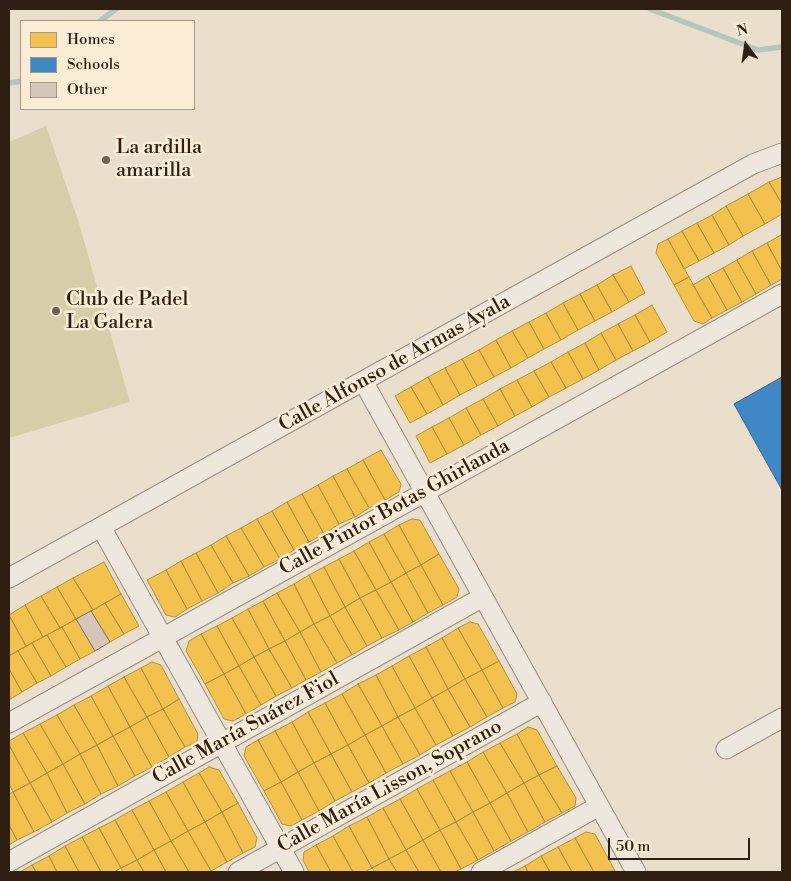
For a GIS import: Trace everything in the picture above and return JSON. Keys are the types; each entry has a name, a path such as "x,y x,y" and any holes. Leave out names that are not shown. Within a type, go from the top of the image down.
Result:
{"street":[{"name":"Calle Alfonso de Armas Ayala","path":"9,578 753,164 782,153"},
{"name":"Calle Pintor Botas Ghirlanda","path":"9,723 782,294"},
{"path":"363,381 636,872"},
{"path":"101,526 294,872"},
{"name":"Calle María Suárez Fiol","path":"9,862 484,597"},
{"name":"Calle María Lisson, Soprano","path":"238,872 542,702"},
{"path":"726,749 782,718"},
{"path":"481,872 599,806"}],"shaded area":[{"name":"Club de Padel La Galera","path":"46,126 78,220 130,402 9,438 9,142"}],"building: Homes":[{"path":"782,177 782,204 769,182"},
{"path":"769,182 782,204 782,214 765,224 748,194"},
{"path":"748,194 765,224 743,236 726,206"},
{"path":"726,206 743,236 729,245 712,215"},
{"path":"712,215 729,245 714,253 697,223"},
{"path":"697,223 714,253 699,261 682,231"},
{"path":"682,231 699,261 684,269 668,239"},
{"path":"782,236 782,271 767,243"},
{"path":"668,239 689,277 674,285 656,253 658,244"},
{"path":"767,243 782,271 782,279 771,285 752,251"},
{"path":"752,251 771,285 756,294 737,260"},
{"path":"737,260 756,294 742,302 723,268"},
{"path":"631,266 645,293 629,302 613,275"},
{"path":"723,268 742,302 727,310 708,276"},
{"path":"613,275 629,302 612,312 597,285"},
{"path":"708,276 727,310 712,318 693,285"},
{"path":"689,277 712,318 703,324 694,321 674,285"},
{"path":"597,285 612,312 595,321 580,294"},
{"path":"580,294 595,321 578,330 563,303"},
{"path":"563,303 578,330 561,340 546,313"},
{"path":"652,305 667,332 650,342 635,315"},
{"path":"546,313 561,340 544,349 529,322"},
{"path":"635,315 650,342 633,351 618,324"},
{"path":"529,322 544,349 528,358 512,331"},
{"path":"618,324 633,351 616,360 601,333"},
{"path":"512,331 528,358 511,368 496,340"},
{"path":"601,333 616,360 599,370 585,343"},
{"path":"496,340 511,368 494,377 479,350"},
{"path":"585,343 599,370 583,379 568,352"},
{"path":"479,350 494,377 477,386 462,359"},
{"path":"568,352 583,379 566,388 551,362"},
{"path":"462,359 477,386 460,395 445,368"},
{"path":"551,362 566,388 549,397 534,371"},
{"path":"445,368 460,395 443,405 428,377"},
{"path":"534,371 549,397 532,407 517,380"},
{"path":"428,377 443,405 427,414 411,387"},
{"path":"517,380 532,407 515,416 500,389"},
{"path":"411,387 427,414 410,423 395,396"},
{"path":"500,389 515,416 498,426 483,399"},
{"path":"483,399 498,426 481,435 466,408"},
{"path":"466,408 481,435 464,445 449,418"},
{"path":"449,418 464,445 447,454 432,427"},
{"path":"432,427 447,454 430,463 416,436"},
{"path":"381,450 401,484 399,492 385,500 363,460"},
{"path":"363,460 385,500 369,508 347,469"},
{"path":"347,469 369,508 355,517 333,476"},
{"path":"333,476 355,517 339,524 318,485"},
{"path":"318,485 339,524 324,534 302,494"},
{"path":"302,494 324,534 309,542 287,502"},
{"path":"287,502 309,542 294,550 272,511"},
{"path":"272,511 294,550 280,559 257,519"},
{"path":"257,519 280,559 264,567 241,528"},
{"path":"412,519 420,520 439,554 421,565 399,525"},
{"path":"399,525 421,565 406,573 384,534"},
{"path":"241,528 264,567 249,576 226,536"},
{"path":"384,534 406,573 391,582 369,542"},
{"path":"226,536 249,576 233,583 211,545"},
{"path":"369,542 391,582 376,590 354,551"},
{"path":"211,545 233,583 218,593 196,553"},
{"path":"354,551 376,590 360,598 339,559"},
{"path":"196,553 218,593 202,601 181,561"},
{"path":"439,554 459,589 457,597 443,605 421,565"},
{"path":"339,559 360,598 345,607 324,567"},
{"path":"181,561 202,601 187,609 166,570"},
{"path":"104,562 121,594 93,610 73,578"},
{"path":"421,565 443,605 428,613 406,573"},
{"path":"324,567 345,607 330,616 309,575"},
{"path":"166,570 187,609 175,617 166,615 147,580"},
{"path":"406,573 428,613 413,622 391,582"},
{"path":"309,575 330,616 314,624 294,584"},
{"path":"73,578 93,610 76,619 57,587"},
{"path":"391,582 413,622 399,630 376,590"},
{"path":"294,584 314,624 300,632 277,593"},
{"path":"57,587 76,619 60,628 41,596"},
{"path":"376,590 399,630 382,638 360,598"},
{"path":"277,593 300,632 285,641 263,601"},
{"path":"121,594 139,626 124,634 105,603"},
{"path":"41,596 60,628 43,637 25,605"},
{"path":"360,598 382,638 367,646 345,607"},
{"path":"263,601 285,641 269,649 248,609"},
{"path":"105,603 124,634 110,642 91,611"},
{"path":"25,605 43,637 26,646 9,615"},
{"path":"345,607 367,646 352,655 330,616"},
{"path":"248,609 269,649 254,657 232,618"},
{"path":"9,615 26,646 10,655 9,653"},
{"path":"330,616 352,655 337,663 314,624"},
{"path":"232,618 254,657 239,666 217,626"},
{"path":"76,619 95,651 80,659 62,627"},
{"path":"470,622 478,624 499,661 482,670 458,628"},
{"path":"314,624 337,663 321,672 300,632"},
{"path":"217,626 239,666 224,674 201,634"},
{"path":"62,627 80,659 66,667 47,635"},
{"path":"458,628 482,670 465,679 442,638"},
{"path":"300,632 321,672 306,680 285,641"},
{"path":"201,634 224,674 205,684 186,651 189,641"},
{"path":"47,635 66,667 51,676 32,643"},
{"path":"442,638 465,679 448,689 426,647"},
{"path":"285,641 306,680 292,688 269,649"},
{"path":"32,643 51,676 37,683 18,651"},
{"path":"426,647 448,689 432,698 409,656"},
{"path":"269,649 292,688 276,696 254,657"},
{"path":"18,651 37,683 22,692 9,669 9,656"},
{"path":"409,656 432,698 415,708 392,666"},
{"path":"254,657 276,696 261,705 239,666"},
{"path":"499,661 517,694 515,702 503,708 482,670"},
{"path":"152,662 161,665 179,699 163,709 141,668"},
{"path":"239,666 261,705 246,714 224,674"},
{"path":"392,666 415,708 398,717 376,675"},
{"path":"141,668 163,709 147,717 124,677"},
{"path":"9,669 22,692 9,700"},
{"path":"482,670 503,708 487,717 465,679"},
{"path":"224,674 246,714 233,721 224,719 205,684"},
{"path":"376,675 398,717 382,726 358,684"},
{"path":"124,677 147,717 130,727 108,686"},
{"path":"465,679 487,717 470,727 448,689"},
{"path":"358,684 382,726 365,735 342,694"},
{"path":"108,686 130,727 113,736 91,696"},
{"path":"448,689 470,727 453,736 432,698"},
{"path":"342,694 365,735 348,745 325,703"},
{"path":"91,696 113,736 97,745 74,705"},
{"path":"432,698 453,736 436,745 415,708"},
{"path":"179,699 198,734 197,742 185,747 163,709"},
{"path":"325,703 348,745 331,754 308,712"},
{"path":"74,705 97,745 80,754 57,715"},
{"path":"415,708 436,745 420,755 398,717"},
{"path":"163,709 185,747 169,757 147,717"},
{"path":"308,712 331,754 314,763 292,722"},
{"path":"57,715 80,754 63,764 40,724"},
{"path":"147,717 169,757 152,767 130,727"},
{"path":"398,717 420,755 403,764 382,726"},
{"path":"292,722 314,763 298,772 275,731"},
{"path":"40,724 63,764 47,773 23,733"},
{"path":"382,726 403,764 386,773 365,735"},
{"path":"130,727 152,767 135,776 113,736"},
{"path":"528,727 537,730 557,766 539,775 517,734"},
{"path":"275,731 298,772 281,782 258,740"},
{"path":"23,733 47,773 30,783 9,745 9,741"},
{"path":"517,734 539,775 524,783 500,743"},
{"path":"365,735 386,773 369,783 348,745"},
{"path":"113,736 135,776 118,786 97,745"},
{"path":"258,740 281,782 264,791 244,756 246,747"},
{"path":"500,743 524,783 507,793 483,752"},
{"path":"9,745 30,783 13,792 9,784"},
{"path":"97,745 118,786 101,794 80,754"},
{"path":"348,745 369,783 352,792 331,754"},
{"path":"483,752 507,793 490,803 467,762"},
{"path":"80,754 101,794 85,804 63,764"},
{"path":"331,754 352,792 335,801 314,763"},
{"path":"467,762 490,803 473,812 450,771"},
{"path":"314,763 335,801 319,811 298,772"},
{"path":"63,764 85,804 67,813 47,773"},
{"path":"557,766 576,798 575,806 562,813 539,775"},
{"path":"209,767 219,770 238,803 222,812 199,773"},
{"path":"450,771 473,812 456,822 433,780"},
{"path":"298,772 319,811 302,820 281,782"},
{"path":"47,773 67,813 52,822 30,783"},
{"path":"199,773 222,812 205,822 183,782"},
{"path":"539,775 562,813 545,822 524,783"},
{"path":"433,780 456,822 440,830 417,789"},
{"path":"183,782 205,822 188,831 166,792"},
{"path":"281,782 302,820 291,826 282,824 264,791"},
{"path":"30,783 52,822 34,832 13,792"},
{"path":"524,783 545,822 528,832 507,793"},
{"path":"417,789 440,830 423,840 400,799"},
{"path":"13,792 34,832 17,840 9,825 9,794"},
{"path":"166,792 188,831 171,841 149,801"},
{"path":"507,793 528,832 511,841 490,803"},
{"path":"400,799 423,840 406,850 383,808"},
{"path":"149,801 171,841 154,850 132,810"},
{"path":"238,803 257,838 255,847 243,853 222,812"},
{"path":"490,803 511,841 494,851 473,812"},
{"path":"383,808 406,850 389,859 367,817"},
{"path":"132,810 154,850 137,860 115,820"},
{"path":"222,812 243,853 227,862 205,822"},
{"path":"473,812 494,851 478,860 456,822"},
{"path":"367,817 389,859 372,868 349,826"},
{"path":"115,820 137,860 121,868 99,828"},
{"path":"205,822 227,862 211,871 188,831"},
{"path":"456,822 478,860 461,869 440,830"},
{"path":"9,825 17,840 9,845"},
{"path":"349,826 372,868 365,872 353,872 333,836"},
{"path":"99,828 121,868 114,872 101,872 82,837"},
{"path":"440,830 461,869 454,872 441,872 423,840"},
{"path":"188,831 211,871 189,872 171,841"},
{"path":"586,832 595,834 615,871 594,872 575,838"},
{"path":"333,836 353,872 331,872 316,845"},
{"path":"82,837 101,872 79,872 65,846"},
{"path":"575,838 594,872 572,872 558,847"},
{"path":"423,840 441,872 419,872 406,850"},
{"path":"171,841 189,872 166,872 154,850"},
{"path":"316,845 331,872 309,872 303,860 304,852"},
{"path":"65,846 79,872 57,872 49,856"},
{"path":"558,847 572,872 550,872 541,856"},
{"path":"154,850 166,872 144,872 137,860"},
{"path":"406,850 419,872 397,872 389,859"},
{"path":"49,856 57,872 36,872 32,865"},
{"path":"541,856 550,872 528,872 525,866"},
{"path":"389,859 397,872 375,872 372,868"},
{"path":"137,860 144,872 123,872 121,868"},
{"path":"32,865 36,872 20,872"},
{"path":"525,866 528,872 513,872"}],"building: Schools":[{"path":"782,377 782,490 734,404"}],"building: Other":[{"path":"91,611 110,642 95,651 76,619"}],"waterway":[{"path":"101,20 116,9"},
{"path":"650,9 758,50 782,47"},
{"path":"9,83 20,81"}],"place":[{"name":"La ardilla amarilla","path":"106,160"},
{"name":"Club de Padel La Galera","path":"56,311"}]}
